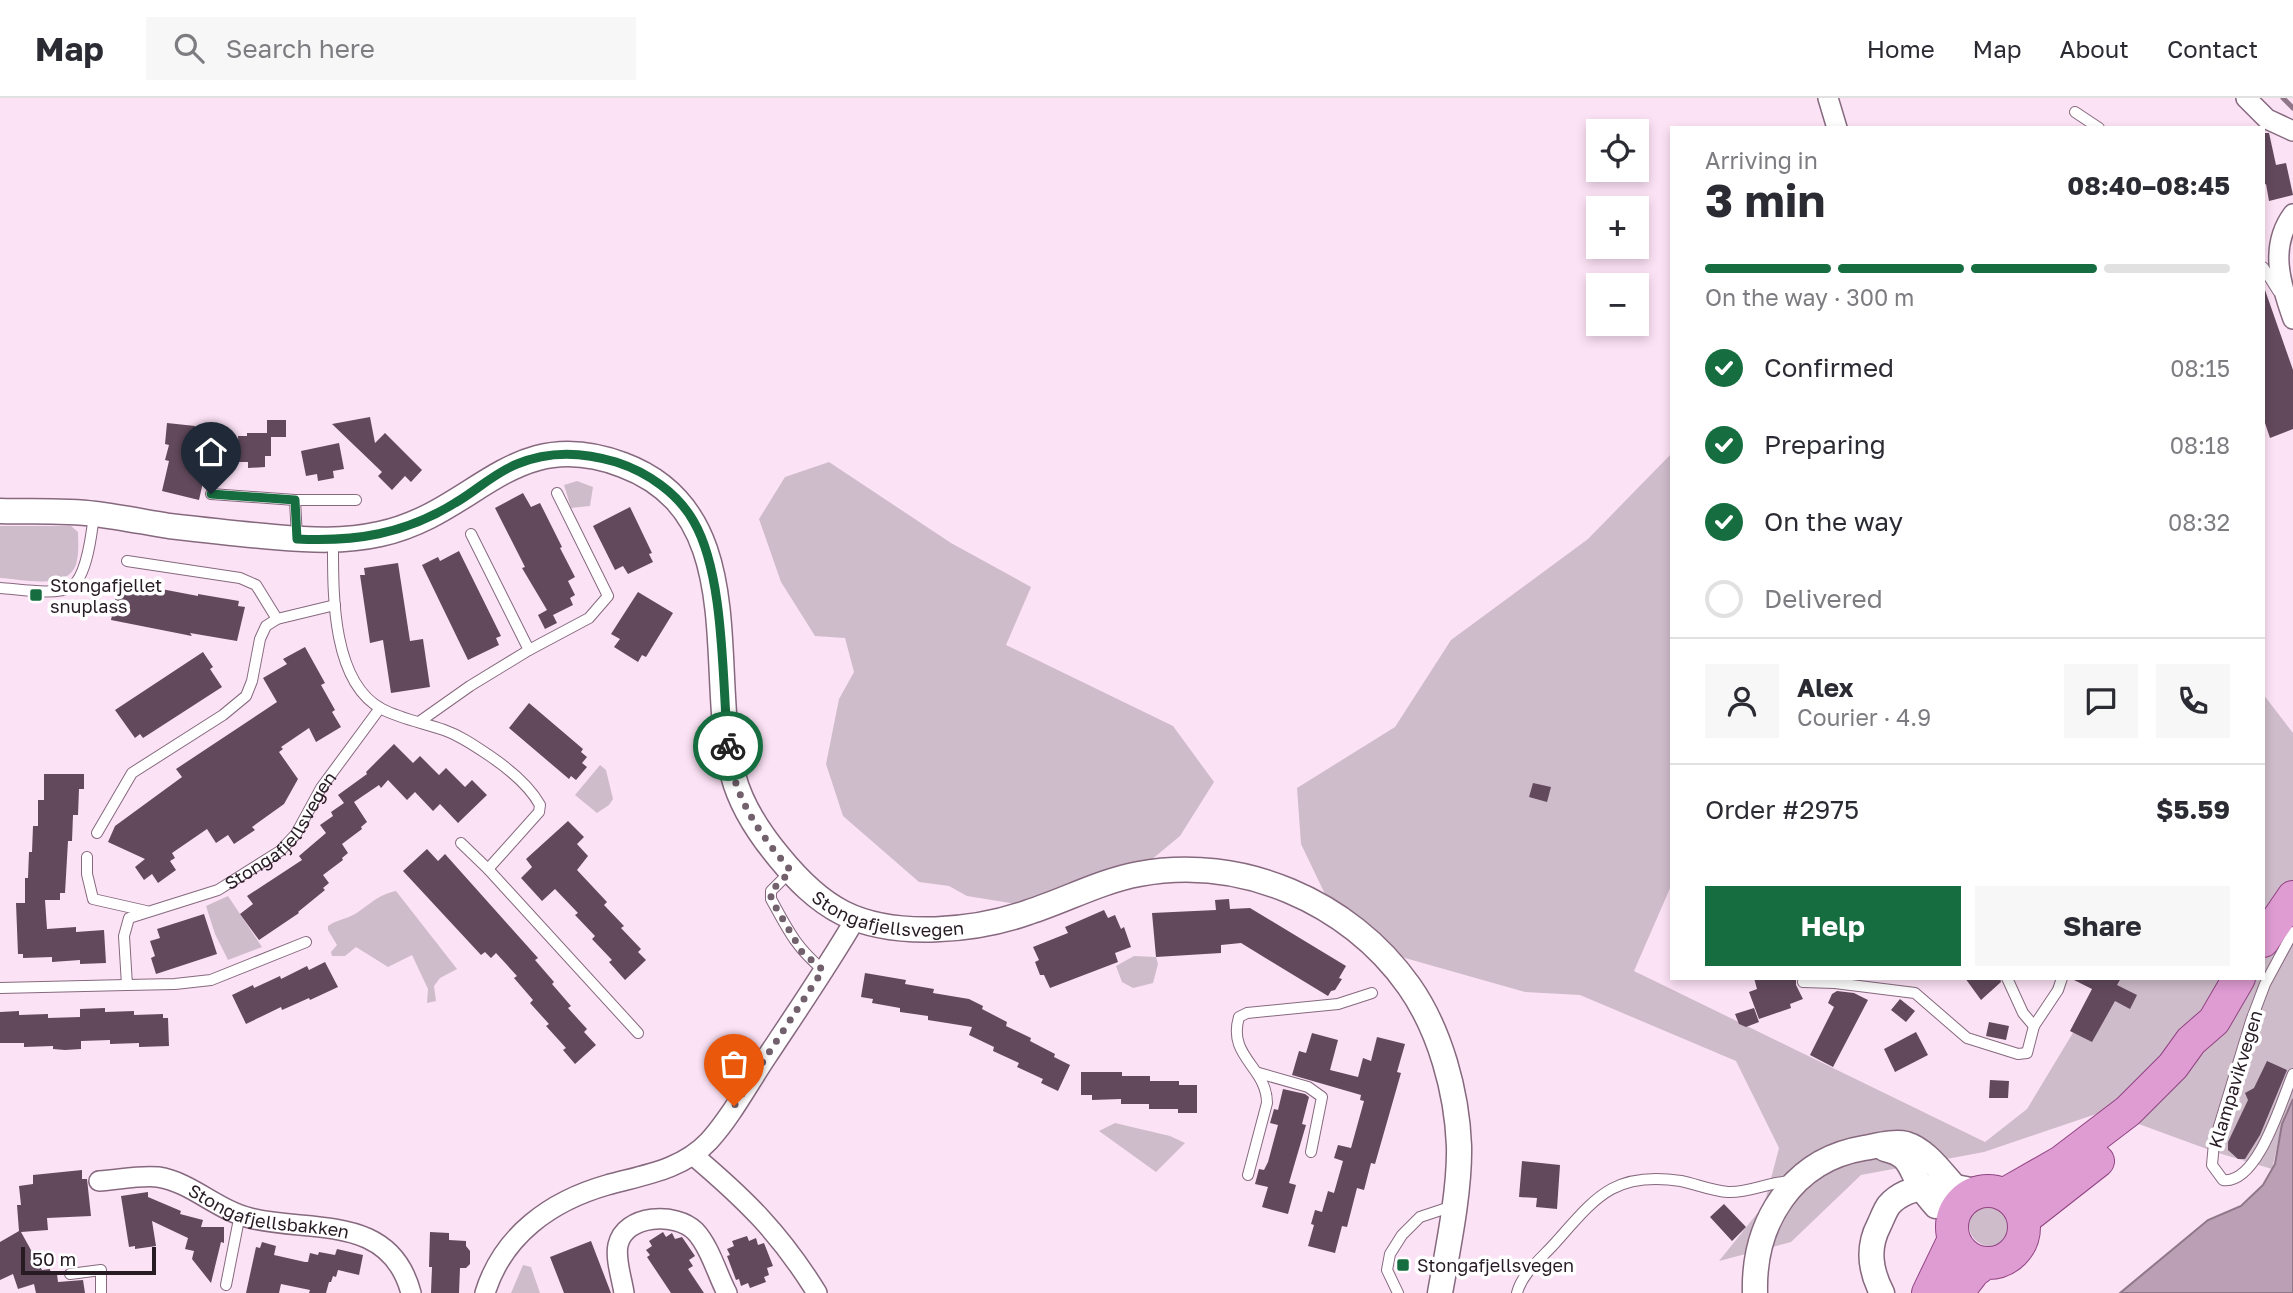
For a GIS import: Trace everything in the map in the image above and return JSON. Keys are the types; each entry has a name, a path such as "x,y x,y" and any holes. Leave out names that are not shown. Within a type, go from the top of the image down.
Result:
{"main road":[{"path":"2265,938 2293,897"},
{"name":"Klampavikvegen","path":"1957,1203 2061,1162 2128,1111 2173,1066 2191,1041 2214,1021 2238,980"},
{"name":"Klampavikvegen","path":"2024,1219 2122,1143 2167,1102 2206,1049 2212,1037 2214,1021"},
{"path":"1957,1203 2020,1209 2024,1219 2024,1236 2016,1251 2002,1260 1985,1263 1957,1293"},
{"path":"1957,1203 1966,1256 1985,1263"},
{"path":"1928,1293 1957,1203"}],"street":[{"path":"1828,98 1836,126"},
{"path":"2246,98 2267,119 2293,131"},
{"path":"2292,316 2281,276 2278,246 2293,214"},
{"name":"Stongafjellsvegen","path":"0,511 94,514 166,525 334,541 380,534 413,525 434,516 517,464 541,456 567,453 593,455 642,472 681,503 693,519 707,554 718,614 728,748 734,779 753,822 791,871 824,901 856,918 919,929 976,926 1031,912 1116,879 1167,870 1237,873 1290,890 1333,915 1360,934 1394,967 1426,1014 1443,1061 1457,1123 1458,1168 1440,1293"},
{"path":"485,1293 496,1265 508,1247 523,1229 558,1203 579,1194 653,1174 693,1155 709,1141 856,918"},
{"path":"1755,1293 1755,1269 1770,1219 1795,1181 1836,1155 1874,1146 1898,1143 1909,1145 1924,1154 1957,1203"},
{"path":"1874,1146 1894,1151 1957,1203"},
{"path":"693,1155 763,1218 780,1238 817,1293"},
{"name":"Stongafjellsbakken","path":"99,1181 158,1177 184,1186 217,1205 250,1218 317,1225 356,1233 380,1245 392,1255 403,1271 411,1293"},
{"path":"1882,1293 1870,1256 1871,1243 1877,1229 1895,1211 1916,1204 1957,1203"},
{"path":"624,1293 618,1245 631,1226 659,1218 688,1225 697,1233 727,1293"}],"lane":[{"path":"2075,112 2096,126"},
{"path":"2265,270 2292,316"},
{"path":"419,722 470,686 589,618 608,596 558,493"},
{"path":"211,494 295,500 356,500"},
{"path":"295,500 297,539"},
{"path":"0,588 57,591 69,588 76,582 82,570 94,514"},
{"path":"471,534 529,650"},
{"path":"334,541 335,606 345,662 361,691 380,708 469,742 530,789 540,805 539,812 531,822 488,869"},
{"path":"127,561 240,578 256,585 276,619"},
{"path":"96,832 132,773 223,715 246,696 252,681 260,639 267,626 276,619 335,606"},
{"name":"Stongafjellsvegen","path":"127,985 124,936 129,918 218,890 280,851 296,834 321,788 380,708"},
{"path":"461,843 638,1033"},
{"path":"87,857 87,874 93,899 149,912"},
{"path":"791,871 771,891 771,899 802,952 823,970"},
{"name":"Klampavikvegen","path":"2293,932 2260,996 2214,1143 2212,1165 2223,1180 2229,1181 2242,1175 2261,1150 2293,1074"},
{"path":"0,988 175,984 211,980 306,942"},
{"path":"2008,980 2023,1013 2034,1026"},
{"path":"1803,982 1835,983 1915,993 1967,1038 2018,1054 2027,1053 2034,1026 2062,980"},
{"path":"1248,1175 1267,1103 1264,1083 1259,1073 1240,1050 1236,1035 1239,1017 1247,1013 1338,1004 1372,993"},
{"path":"1259,1073 1308,1087 1322,1097 1311,1152"},
{"path":"1517,1293 1530,1270 1585,1208 1613,1187 1629,1182 1660,1179 1727,1192 1795,1181"},
{"path":"1398,1293 1387,1270 1390,1254 1402,1235 1420,1217 1453,1206"},
{"path":"226,1285 240,1214"},
{"path":"70,1274 101,1270 101,1293"}],"shaded area":[{"path":"1670,455 1670,888 1634,971 1985,1142 2027,1109 2105,980 2265,980 2265,697 2293,733 2293,1099 2282,1124 2272,1169 2215,1152 2136,1123 2036,1163 2105,1111 1984,1152 1861,1175 1791,1242 1719,1261 1764,1205 1779,1148 1736,1061 1580,995 1525,992 1405,958 1336,917 1301,844 1297,788 1395,727 1451,640 1588,539"},
{"path":"829,462 951,543 1031,587 1006,645 1173,726 1214,782 1180,836 1127,880 1022,905 967,896 949,886 919,882 843,816 826,764 839,699 854,672 845,638 815,636 781,582 759,519 785,477"},
{"path":"577,481 593,487 590,506 571,508 564,485"},
{"path":"0,526 71,526 78,532 78,557 73,570 57,580 0,578"},
{"path":"600,765 606,770 613,799 597,813 575,795"},
{"path":"396,891 457,969 440,978 434,986 436,1001 427,1003 428,989 412,955 388,967 356,947 345,956 332,956 331,952 337,945 328,926 355,914 379,897"},
{"path":"228,896 262,947 228,960 215,934 206,906"},
{"path":"1134,956 1156,957 1158,964 1153,983 1133,988 1122,982 1116,966"},
{"path":"2293,1099 2293,1293 2120,1293 2208,1220 2241,1206 2263,1185 2275,1164 2282,1124"},
{"path":"1115,1123 1170,1136 1185,1143 1156,1172 1099,1131"},
{"path":"1990,1204 2005,1210 2011,1225 2005,1240 1990,1246 1975,1240 1969,1225 1975,1210"},
{"path":"523,1265 531,1267 540,1293 511,1293"}],"building":[{"path":"2265,133 2269,133 2276,165 2286,163 2293,195 2269,201"},
{"path":"2265,290 2293,370 2293,429 2270,438 2265,423"},
{"path":"370,417 375,443 385,433 422,470 411,482 405,476 392,490 378,476 382,472 332,424"},
{"path":"267,420 286,420 286,437 271,437 271,456 265,456 265,467 248,468 248,462 239,462 238,436 267,433"},
{"path":"167,423 195,426 190,465 206,469 199,500 162,491 169,461 165,460 169,445 165,444"},
{"path":"339,443 344,469 333,471 334,478 318,481 317,474 306,476 301,451"},
{"path":"523,493 531,507 540,503 575,577 568,581 575,595 570,598 573,605 553,615 557,623 545,629 538,615 547,610 522,568 525,567 495,508"},
{"path":"630,507 652,553 649,554 653,562 628,574 623,566 615,570 593,526"},
{"path":"459,551 501,636 496,638 499,645 468,660 422,565 438,557 440,561"},
{"path":"398,563 410,641 423,639 430,687 391,693 383,640 370,643 360,575 365,575 364,568"},
{"path":"119,581 239,601 238,606 245,607 237,641 190,633 192,636 111,620"},
{"path":"638,592 673,613 646,657 642,655 638,662 614,647 620,639 611,634"},
{"path":"305,647 325,683 321,685 341,727 316,742 309,728 281,747 283,749 279,752 298,779 284,804 252,827 255,830 234,844 228,835 216,843 207,829 172,853 175,858 170,861 176,870 158,883 152,874 144,880 135,867 145,859 108,842 115,826 182,777 176,769 277,702 263,678 287,664 283,659"},
{"path":"203,652 222,687 143,738 140,734 135,738 115,710"},
{"path":"529,703 583,749 581,752 587,757 582,763 587,767 576,780 571,776 569,779 509,728"},
{"path":"394,744 413,763 420,756 439,775 446,768 465,787 472,780 487,795 458,823 440,804 433,811 415,792 407,800 388,780 381,788 379,785 354,802 367,822 342,844 348,853 323,875 329,883 323,888 325,890 299,913 259,940 240,914 253,904 247,896 302,860 299,856 326,833 320,825 333,816 331,812 344,803 338,795 367,774"},
{"path":"44,774 84,774 84,789 79,789 78,815 73,815 72,841 68,841 65,893 60,893 60,900 45,900 47,929 76,927 76,932 104,930 106,963 80,964 80,960 52,962 52,957 23,958 23,954 18,954 16,903 25,903 25,878 28,878 29,852 32,852 33,826 38,826 38,800 44,800"},
{"path":"1533,783 1551,787 1547,802 1529,797"},
{"path":"568,821 584,837 577,844 588,856 577,870 607,902 604,905 624,926 621,928 641,949 638,952 646,960 625,980 609,962 612,960 592,939 595,936 575,915 578,913 555,889 542,901 521,878 532,867 526,859"},
{"path":"427,849 438,861 445,854 538,958 535,960 571,1006 568,1008 587,1029 584,1032 596,1045 575,1064 563,1050 566,1048 546,1026 549,1024 530,1003 533,1000 514,978 517,976 496,953 491,958 485,952 481,955 403,871"},
{"path":"1229,899 1230,909 1250,908 1346,966 1335,990 1328,996 1241,943 1221,945 1221,953 1156,957 1152,913 1216,910 1215,900"},
{"path":"1104,910 1108,918 1115,915 1121,929 1124,927 1131,947 1115,953 1118,962 1050,988 1044,975 1040,975 1035,962 1039,960 1033,947 1068,933 1065,927"},
{"path":"204,914 217,954 156,974 151,958 155,956 150,941 160,938 157,929"},
{"path":"325,962 338,987 282,1010 281,1007 246,1024 232,995 253,985 254,988 307,966 309,970"},
{"path":"865,973 906,980 905,984 934,989 933,993 969,999 983,1006 982,1009 1007,1022 1006,1026 1031,1038 1030,1041 1070,1065 1058,1091 1041,1083 1043,1079 1017,1067 1019,1063 993,1051 994,1047 969,1035 972,1027 928,1020 928,1016 900,1012 900,1008 872,1003 873,999 861,997"},
{"path":"1755,980 1796,980 1803,999 1790,1004 1791,1008 1759,1019 1749,992 1757,989"},
{"path":"1966,980 2000,980 2001,982 1981,1000"},
{"path":"2074,980 2120,980 2117,985 2137,995 2130,1009 2115,1001 2092,1042 2070,1031 2092,989"},
{"path":"1837,991 1854,993 1868,1000 1833,1067 1810,1055 1834,1007 1828,1003 1832,994"},
{"path":"1900,999 1915,1011 1906,1022 1891,1010"},
{"path":"105,1008 105,1012 134,1011 134,1015 163,1014 163,1018 168,1018 169,1046 139,1047 139,1043 110,1044 110,1040 81,1041 81,1049 65,1050 53,1049 53,1046 24,1047 24,1043 0,1043 0,1012 19,1011 19,1015 48,1014 48,1018 80,1017 80,1009"},
{"path":"1754,1008 1759,1022 1746,1027 1739,1024 1735,1014"},
{"path":"1989,1022 2009,1026 2006,1040 1986,1036"},
{"path":"1916,1032 1928,1055 1895,1072 1884,1049"},
{"path":"1312,1033 1338,1040 1330,1070 1358,1077 1363,1058 1371,1061 1377,1037 1405,1044 1397,1072 1401,1073 1375,1164 1371,1163 1364,1190 1357,1188 1347,1227 1342,1226 1335,1253 1308,1246 1314,1225 1311,1224 1315,1210 1322,1212 1328,1191 1334,1193 1343,1161 1334,1158 1338,1145 1351,1148 1364,1101 1360,1100 1361,1095 1292,1075 1299,1051 1306,1053"},
{"path":"2267,1061 2287,1070 2260,1135 2245,1159 2238,1159 2228,1150 2228,1142 2248,1100 2245,1093 2254,1088"},
{"path":"1081,1072 1122,1072 1122,1076 1150,1076 1150,1081 1179,1081 1179,1085 1197,1085 1197,1113 1178,1113 1178,1109 1149,1109 1149,1104 1121,1104 1121,1099 1092,1100 1092,1095 1081,1095"},
{"path":"1990,1080 2009,1081 2008,1098 1989,1098"},
{"path":"1283,1089 1309,1097 1302,1124 1306,1125 1289,1183 1296,1185 1288,1214 1262,1207 1268,1187 1255,1184 1259,1169 1264,1170 1268,1162 1278,1125 1270,1123 1274,1109 1278,1110"},
{"path":"1522,1161 1560,1165 1557,1209 1536,1207 1537,1198 1519,1197"},
{"path":"82,1170 82,1179 87,1179 91,1216 47,1218 48,1230 21,1232 42,1270 50,1269 51,1275 57,1274 58,1282 83,1280 85,1293 36,1293 34,1284 18,1289 13,1274 0,1280 0,1242 19,1231 19,1186 33,1184 33,1175"},
{"path":"148,1192 148,1197 181,1211 180,1214 203,1220 201,1227 224,1227 224,1243 221,1242 211,1283 192,1259 194,1251 185,1249 188,1238 152,1221 156,1246 135,1249 135,1246 129,1247 121,1196"},
{"path":"1724,1204 1746,1227 1732,1241 1710,1217"},
{"path":"430,1232 449,1233 449,1240 466,1241 470,1251 470,1264 466,1268 460,1268 459,1293 431,1293"},
{"path":"663,1232 666,1237 672,1233 675,1239 682,1237 695,1256 689,1260 693,1266 688,1269 704,1293 671,1293 647,1257 650,1255 646,1250 652,1246 649,1241"},
{"path":"747,1236 749,1241 756,1238 758,1245 764,1243 773,1266 767,1268 769,1275 764,1277 766,1282 750,1288 748,1283 741,1286 739,1279 736,1280 727,1256 730,1255 727,1249 734,1246 732,1241"},
{"path":"591,1241 611,1293 564,1293 550,1257"},
{"path":"262,1242 276,1246 274,1255 305,1262 308,1262 310,1253 335,1255 337,1249 363,1255 359,1275 338,1270 336,1277 333,1276 329,1282 326,1293 309,1293 310,1290 281,1284 279,1293 246,1293 256,1247 260,1248"}],"waterway":[{"path":"2283,98 2293,108"}],"way so far":[{"path":"728,746 741,800 753,822 791,871 771,891 771,899 802,952 823,970 734,1106"}],"place":[{"name":"Stongafjellet snuplass","path":"36,595"},
{"name":"Stongafjellsvegen","path":"1403,1265"}],"route":[{"path":"211,494 295,500 297,539 334,541 380,534 413,525 446,509 489,479 517,464 541,456 567,453 593,455 642,472 681,503 693,519 707,554 718,614 728,746"}]}
